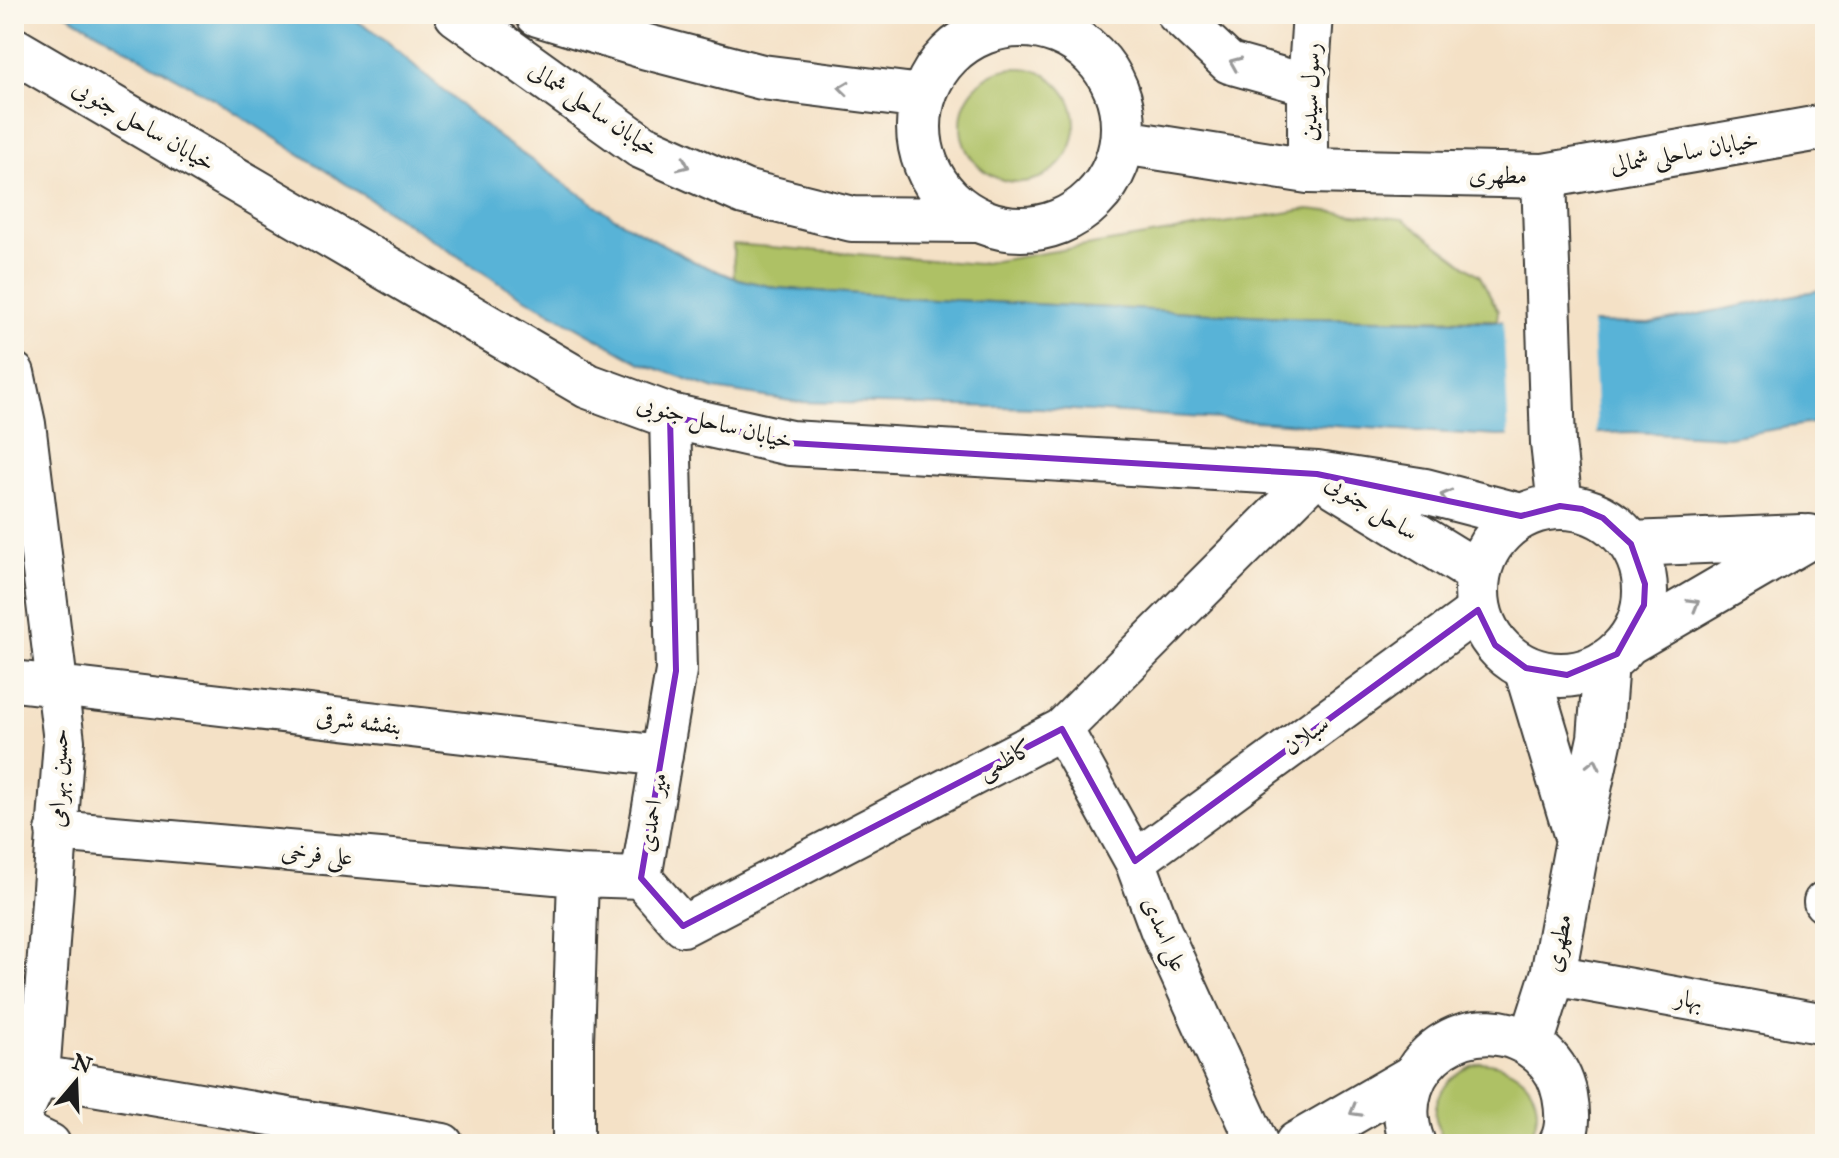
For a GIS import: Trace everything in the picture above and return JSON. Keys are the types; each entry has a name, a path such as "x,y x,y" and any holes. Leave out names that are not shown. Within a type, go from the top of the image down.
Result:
{"main road":[{"name":"خیابان ساحلی شمالی","path":"457,14 641,146 744,192 852,219 976,220"},
{"path":"538,14 762,77 922,97"},
{"path":"1075,14 1105,68 1122,109 1123,142 1114,173 1093,200 1066,220 1035,229 1004,229 976,220 952,204 933,181 922,155 918,127 922,97 933,72 961,31 985,31 1018,24 1051,29 1081,44 1105,68"},
{"name":"خیابان ساحل جنوبی","path":"14,50 588,386 670,416 790,443 1317,474"},
{"name":"خیابان ساحلی شمالی","path":"1544,176 1825,127"},
{"name":"مطهری","path":"1123,142 1308,171 1544,176 1553,443 1541,511"},
{"name":"ساحل جنوبی","path":"1317,474 1541,511"},
{"name":"ساحل جنوبی","path":"1317,474 1478,592"},
{"path":"1617,653 1638,625 1644,605 1645,584 1640,563 1631,544 1620,531 1603,518 1582,509 1541,511 1501,530 1486,550 1478,592 1495,645 1526,668 1546,674 1567,675 1587,671 1817,535"},
{"path":"1631,544 1817,535"},
{"name":"مطهری","path":"1531,1044 1553,975 1617,653"},
{"name":"مطهری","path":"1526,668 1578,840"},
{"path":"1413,1144 1407,1130 1406,1103 1413,1077 1429,1055 1452,1039 1478,1032 1506,1034 1531,1044 1551,1062 1563,1086 1568,1111 1567,1142"},
{"path":"1297,1144 1413,1077"}],"street":[{"path":"1177,14 1229,63 1308,85"},
{"name":"رسول سیدین","path":"1308,171 1308,85 1313,14"},
{"name":"حسین بهرامی","path":"14,373 25,424 64,741 56,831 32,922 39,1076 27,1134"},
{"name":"میر احمدی","path":"578,876 641,878 676,671 670,416"},
{"name":"کاظمی","path":"641,878 683,926 1062,729 1317,474"},
{"name":"سبلان","path":"1135,861 1478,592"},
{"name":"بنفشه شرقی","path":"14,681 662,756"},
{"name":"علی اسدی","path":"1062,729 1135,861 1161,931 1258,1144"},
{"name":"علی فرخی","path":"56,831 578,876"},
{"path":"573,1144 578,876"},
{"name":"بهار","path":"1553,975 1825,1024"},
{"path":"39,1076 443,1144"}],"highlighted area":[{"path":"670,416 790,443 1317,474 1521,516 1560,506 1582,509 1603,518 1631,544 1645,584 1644,605 1617,654 1567,675 1526,668 1495,645 1478,610 1135,861 1062,729 683,926 641,878 676,671"}],"green space":[{"path":"1018,68 1040,72 1059,84 1071,103 1075,125 1071,147 1059,166 1040,178 1018,182 996,178 977,166 965,147 961,125 965,103 977,84 996,72"},
{"path":"1308,209 1403,219 1480,276 1498,311 1497,320 1307,318 915,298 777,288 734,278 733,244 978,264"},
{"path":"1481,1062 1511,1070 1523,1078 1531,1089 1537,1114 1526,1144 1448,1144 1440,1131 1436,1106 1440,1094 1457,1075"}],"water":[{"path":"66,14 344,14 374,31 497,136 613,217 695,262 734,278 777,288 1307,318 1649,324 1825,289 1825,421 1728,437 1635,432 1498,436 1040,408 797,402 715,389 641,363 504,286 219,102"}],"pier":[{"path":"1503,317 1592,319 1597,437 1509,440"}]}
